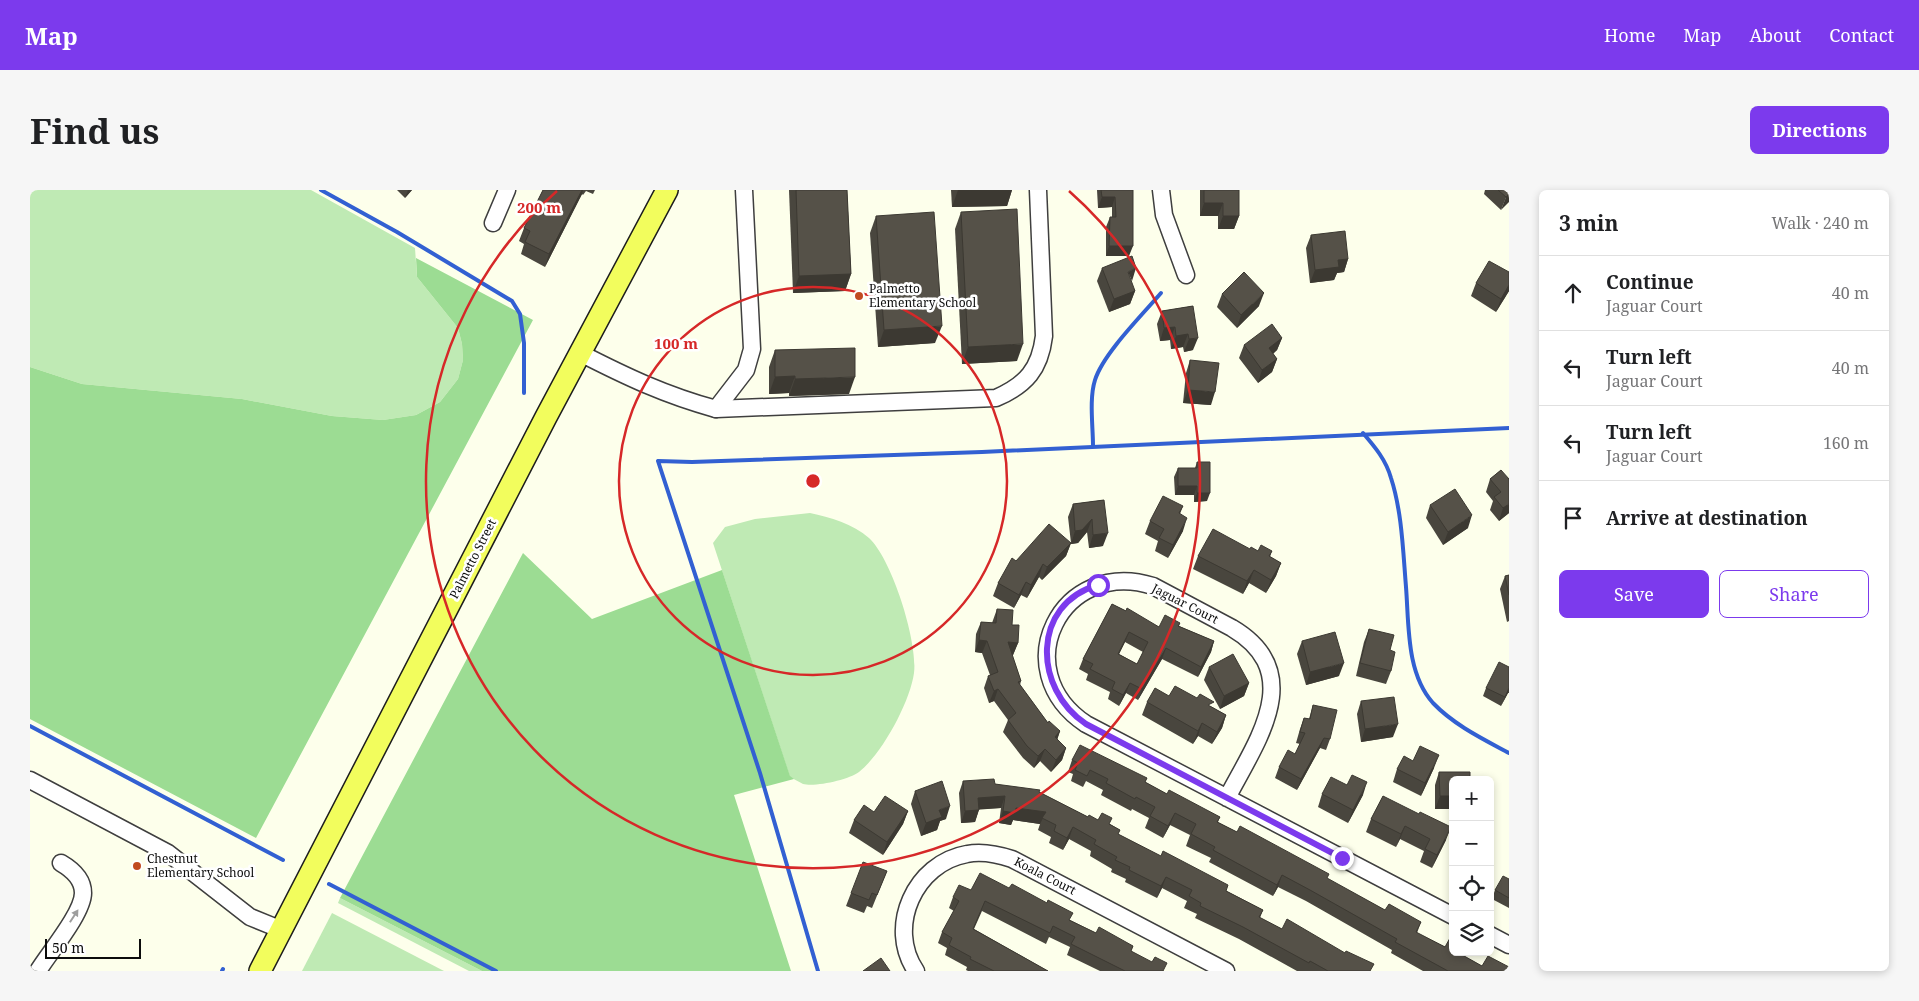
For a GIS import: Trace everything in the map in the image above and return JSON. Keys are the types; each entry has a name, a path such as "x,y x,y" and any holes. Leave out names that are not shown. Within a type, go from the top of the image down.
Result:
{"main road":[{"name":"Palmetto Street","path":"260,971 667,190"}],"street":[{"path":"493,223 507,190"},
{"path":"716,409 746,370 752,349 744,190"},
{"path":"580,354 644,386 674,398 716,409 996,398 1010,392 1029,376 1039,360 1043,347 1038,190"},
{"path":"1161,190 1164,216 1186,275"},
{"name":"Jaguar Court","path":"1227,798 1265,726 1271,704 1269,670 1258,650 1242,634 1153,586 1117,581 1094,586 1073,599 1057,617 1050,633 1047,650 1049,677 1061,702 1086,724 1227,798 1449,914"},
{"path":"31,781 168,853 250,917 282,930"},
{"name":"Koala Court","path":"916,971 909,958 904,937 905,916 912,894 934,868 955,857 978,852 1012,859 1226,971"},
{"path":"38,971 79,909 83,894 80,879 61,863"},
{"path":"1494,937 1509,945"}],"green space":[{"path":"30,190 311,190 415,248 417,277 458,328 463,360 458,379 440,402 416,415 383,420 332,416 242,399 82,384 30,367"},
{"path":"416,258 533,320 256,838 30,719 30,367 82,384 242,399 332,416 383,420 416,415 440,402 458,379 463,360 458,328 417,277"},
{"path":"810,513 849,525 863,533 878,549 894,582 908,622 914,659 914,673 907,698 894,727 868,764 859,772 847,778 824,784 809,785 790,777 713,543 725,527 755,519"},
{"path":"523,553 592,619 722,570 790,776 794,779 734,795 791,971 482,971 340,898"},
{"path":"340,898 482,971 469,971 338,903"},
{"path":"332,913 444,971 302,971"}],"building":[{"path":"543,190 582,190 549,254 525,242 530,231 524,228"},
{"path":"796,190 847,190 851,274 799,276"},
{"path":"1101,190 1133,190 1133,246 1109,246 1110,217 1116,217 1115,197 1102,197"},
{"path":"1204,190 1239,190 1239,216 1223,216 1223,203 1204,203"},
{"path":"1498,190 1509,190 1509,194 1506,197"},
{"path":"1017,209 1023,344 968,347 961,212"},
{"path":"934,212 942,326 884,330 876,216"},
{"path":"1345,231 1348,259 1338,260 1339,267 1315,270 1311,235"},
{"path":"1132,256 1136,268 1128,272 1135,291 1114,299 1102,268"},
{"path":"1489,261 1509,272 1509,285 1501,299 1476,283"},
{"path":"1244,272 1264,293 1241,315 1222,294"},
{"path":"1193,306 1198,338 1189,339 1188,334 1176,336 1175,327 1164,328 1162,311"},
{"path":"1272,324 1282,338 1269,348 1277,359 1262,370 1244,345"},
{"path":"855,348 855,377 795,379 795,376 775,377 775,350"},
{"path":"1190,360 1219,363 1215,392 1188,390"},
{"path":"1197,462 1210,462 1210,493 1197,493 1197,486 1178,486 1178,468 1197,468"},
{"path":"1501,470 1509,479 1509,504 1503,508 1494,497 1501,492 1490,479"},
{"path":"1455,489 1472,515 1448,532 1430,505"},
{"path":"1163,496 1183,506 1179,513 1187,518 1173,545 1159,538 1164,529 1150,521"},
{"path":"1104,500 1108,533 1093,535 1092,519 1082,530 1075,531 1073,504"},
{"path":"1049,524 1071,543 1047,567 1043,564 1031,585 1026,582 1019,595 998,583 1012,558 1016,561"},
{"path":"1213,529 1250,549 1251,547 1258,551 1261,545 1272,551 1269,556 1281,563 1271,580 1254,570 1247,581 1198,556"},
{"path":"1509,575 1509,595 1505,576"},
{"path":"1112,604 1126,611 1127,608 1159,627 1165,615 1180,623 1178,626 1214,641 1201,667 1166,648 1142,689 1130,683 1123,695 1112,689 1115,682 1090,669 1093,664 1083,659","holes":["1129,632 1148,642 1137,664 1118,654"]},
{"path":"997,609 1013,610 1012,625 1019,625 1018,643 1008,642 1021,681 1018,682 1048,723 1049,721 1060,731 1055,737 1066,748 1056,760 1045,749 1038,756 1027,746 1008,720 1016,713 998,689 994,691 988,676 998,672 987,641 979,640 981,622 996,623"},
{"path":"1369,629 1394,635 1390,650 1395,652 1391,671 1360,663"},
{"path":"1335,632 1344,663 1310,672 1302,641"},
{"path":"1233,654 1249,683 1224,696 1209,667"},
{"path":"1499,662 1509,667 1509,688 1505,697 1486,688"},
{"path":"1175,686 1197,698 1200,694 1214,702 1208,705 1226,715 1217,732 1202,723 1198,731 1147,702 1155,688 1169,696"},
{"path":"1394,697 1398,724 1365,729 1361,701"},
{"path":"1313,705 1337,710 1330,739 1324,738 1301,779 1279,767 1288,750 1295,754 1305,733 1300,732 1304,718 1310,719"},
{"path":"1080,745 1147,778 1145,782 1167,794 1169,790 1220,817 1217,822 1237,832 1240,826 1329,874 1327,878 1385,910 1389,904 1421,922 1416,932 1445,947 1449,940 1449,956 1464,956 1482,966 1488,956 1509,967 1509,971 1448,971 1395,942 1397,939 1282,875 1277,885 1213,850 1215,847 1191,834 1196,824 1175,813 1168,826 1150,816 1155,807 1136,797 1135,799 1106,783 1108,779 1090,770 1087,776 1075,770 1078,763 1072,760"},
{"path":"1420,746 1439,755 1425,783 1397,769 1404,756 1413,761"},
{"path":"1439,772 1470,772 1470,776 1449,776 1449,796 1440,796"},
{"path":"1352,775 1367,782 1353,810 1322,794 1331,777 1347,785"},
{"path":"994,779 995,784 1040,790 1039,792 1088,817 1089,815 1098,820 1102,813 1112,818 1109,824 1120,830 1118,834 1161,856 1163,851 1228,885 1226,891 1263,910 1259,917 1282,929 1287,919 1345,953 1346,951 1374,964 1370,971 1328,971 1310,961 1309,963 1200,906 1201,903 1189,896 1192,890 1166,877 1161,886 1129,870 1130,867 1115,860 1117,857 1094,844 1096,840 1073,827 1067,838 1054,831 1056,825 1042,818 1046,812 1016,808 1015,813 1003,811 1005,796 978,798 979,810 965,811 963,781"},
{"path":"942,781 950,806 939,810 942,817 926,823 915,791"},
{"path":"885,796 908,811 887,842 854,820 864,805 874,812"},
{"path":"1383,796 1449,826 1449,831 1437,855 1425,849 1430,839 1405,826 1401,834 1371,819"},
{"path":"863,862 887,871 877,895 872,893 869,900 851,893"},
{"path":"980,873 1009,888 1012,884 1047,903 1048,900 1073,913 1069,920 1096,933 1099,927 1133,946 1131,951 1152,962 1155,957 1167,963 1163,971 1125,971 1071,944 1075,937 1053,926 1050,933 985,901 973,929 1048,971 994,971 970,959 971,957 949,945 952,938 942,932 959,901 953,897 959,885 971,890"},
{"path":"1503,876 1509,879 1509,898 1495,890"},
{"path":"881,958 890,971 863,971"}],"waterway":[{"path":"321,190 397,232 512,301 520,314 524,343 524,393"},
{"path":"1093,446 1092,396 1099,370 1114,347 1161,293"},
{"path":"818,971 760,773 658,461 692,462 982,452 1509,428"},
{"path":"1363,433 1383,460 1389,471 1395,491 1401,532 1410,648 1413,663 1424,691 1433,703 1450,718 1509,753"},
{"path":"30,726 283,860"},
{"path":"329,884 496,971"}],"place":[{"name":"Palmetto Elementary School","path":"859,296"},
{"name":"Chestnut Elementary School","path":"137,866"}],"route":[{"path":"1098,585 1083,592 1064,607 1057,617 1048,638 1046,660 1048,672 1055,692 1068,710 1086,724 1342,858"}]}
